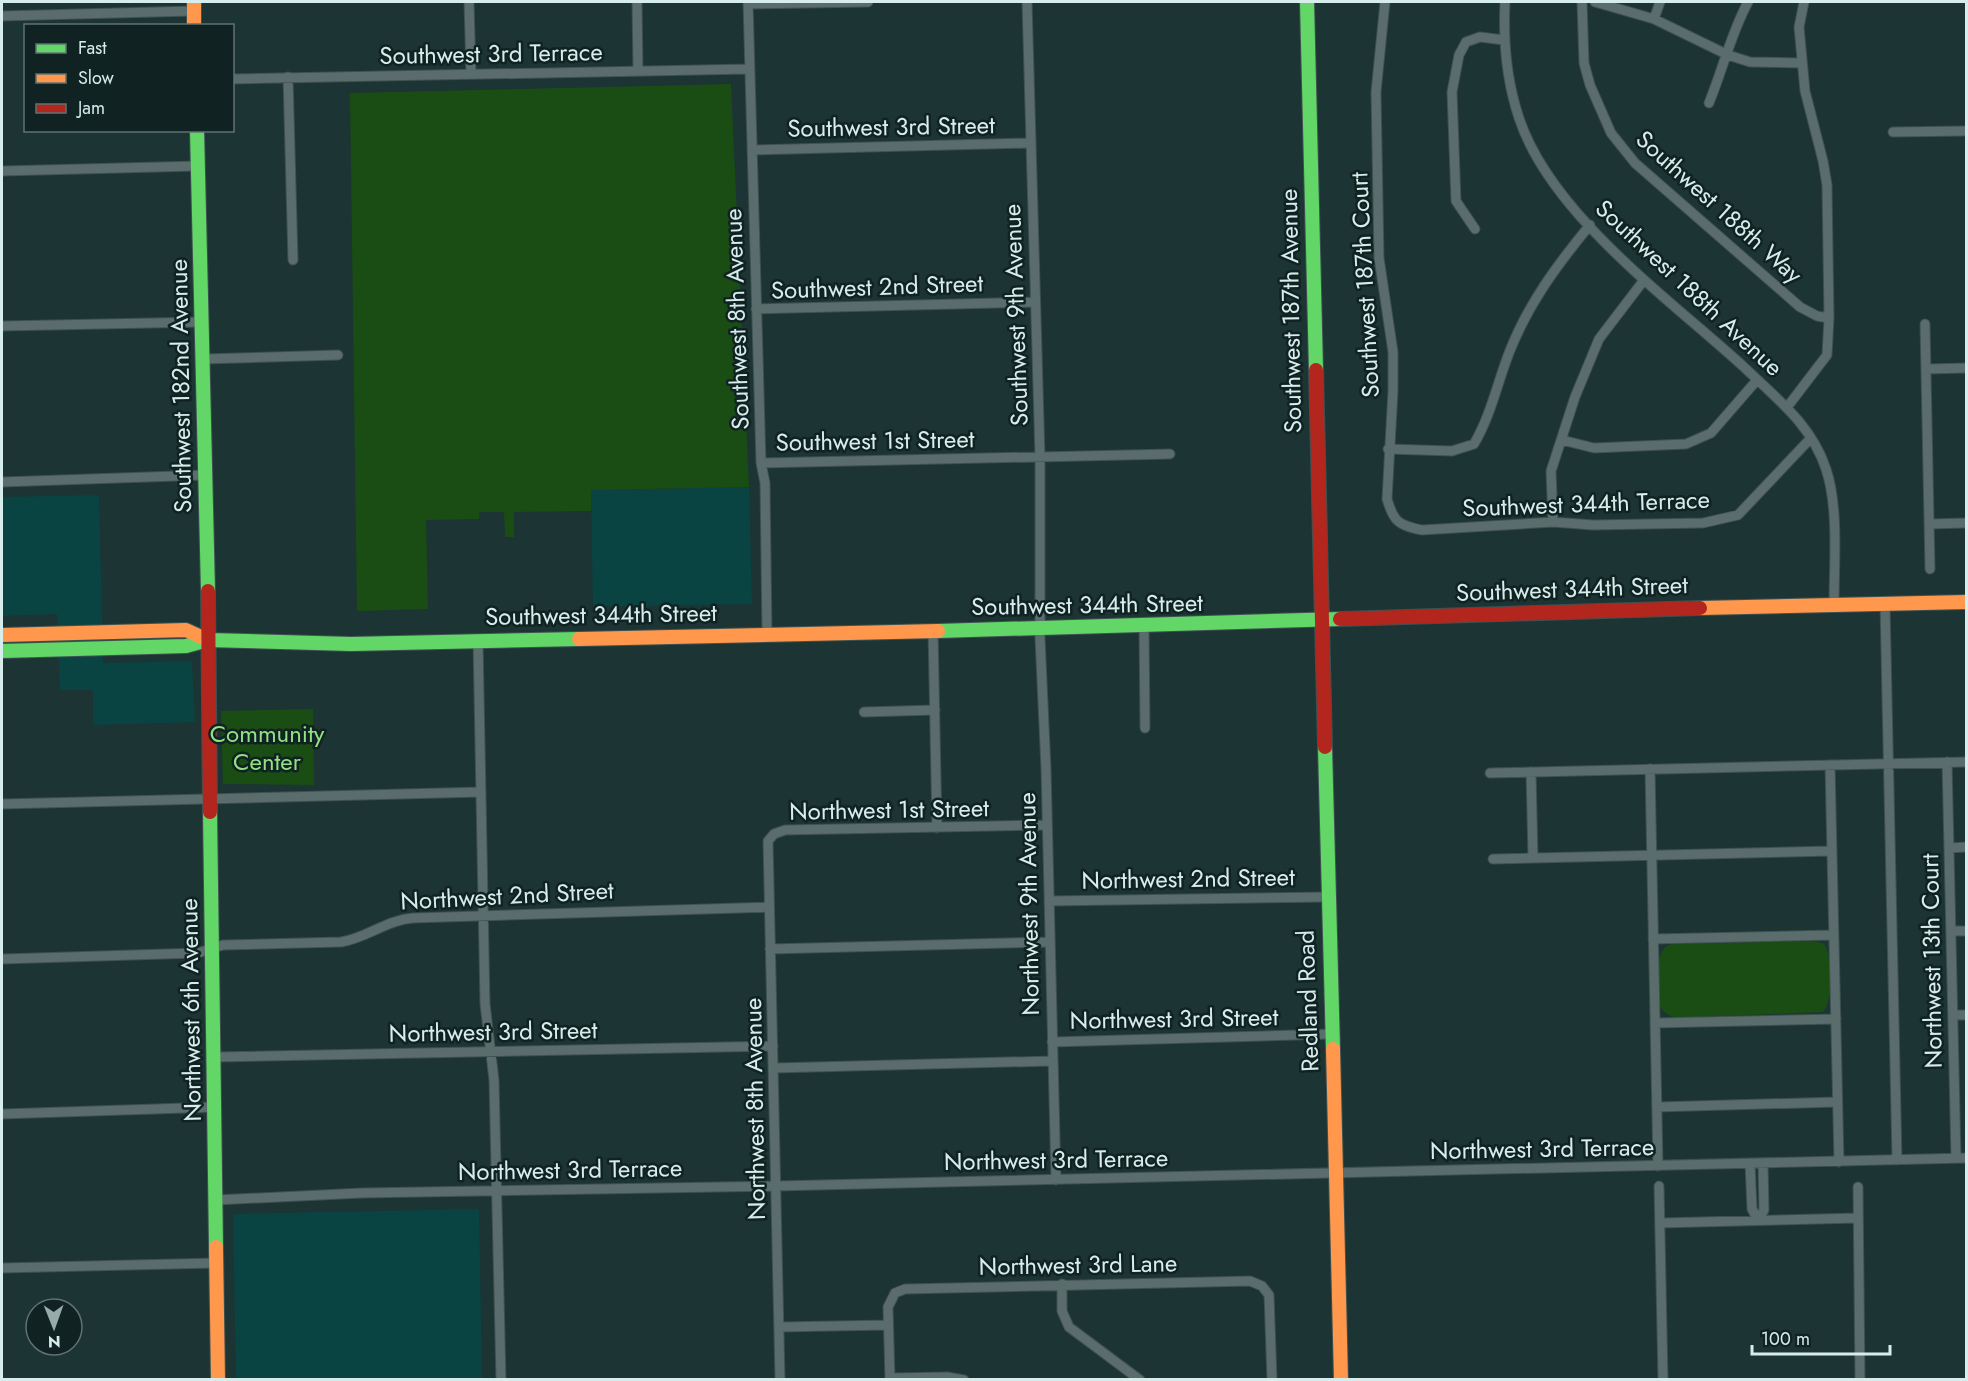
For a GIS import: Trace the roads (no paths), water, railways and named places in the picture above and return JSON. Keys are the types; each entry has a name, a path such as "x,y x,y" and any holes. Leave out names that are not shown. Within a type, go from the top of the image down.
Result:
{"street":[{"path":"469,2 471,73"},
{"path":"637,2 638,71"},
{"path":"748,3 868,2"},
{"name":"Southwest 9th Avenue","path":"1027,2 1040,457 1040,628"},
{"name":"Southwest 187th Avenue","path":"1307,2 1321,620"},
{"name":"Southwest 187th Court","path":"1385,2 1376,92 1379,258 1393,352 1387,499 1391,514 1401,525"},
{"name":"Southwest 188th Avenue","path":"1505,2 1503,40 1512,97 1530,146 1561,195 1644,280 1788,406 1811,438 1826,467 1832,489 1834,605"},
{"name":"Southwest 188th Way","path":"1582,2 1584,63 1590,85 1611,133 1635,163 1800,307 1817,316 1829,318"},
{"path":"1595,2 1654,20 1728,55 1750,62 1801,63"},
{"path":"1654,20 1660,2"},
{"path":"1709,103 1728,55 1733,29 1748,2"},
{"path":"1788,406 1827,355 1829,318 1827,185 1805,91 1801,63 1799,27 1804,2"},
{"name":"Southwest 8th Avenue","path":"748,3 761,463 765,483 767,634"},
{"path":"2,16 194,6 194,24"},
{"path":"1475,229 1456,201 1452,92 1459,55 1467,42 1480,37 1503,40"},
{"name":"Southwest 3rd Terrace","path":"234,79 749,69"},
{"path":"288,77 293,260"},
{"path":"1893,132 1966,131"},
{"name":"Southwest 182nd Avenue","path":"197,132 208,640"},
{"name":"Southwest 3rd Street","path":"752,150 1031,143"},
{"path":"2,171 198,166"},
{"path":"1388,449 1452,451 1474,444 1485,425 1509,352 1535,297 1590,225"},
{"path":"1553,522 1551,471 1575,397 1599,339 1644,280"},
{"name":"Southwest 2nd Street","path":"756,309 1035,302"},
{"path":"2,326 202,322"},
{"path":"1925,324 1930,569"},
{"path":"203,358 338,356"},
{"path":"1926,369 1966,368"},
{"path":"1562,440 1594,448 1686,444 1710,433 1757,380"},
{"name":"Southwest 344th Terrace","path":"1401,525 1422,530 1553,522 1703,523 1738,515 1811,438"},
{"name":"Southwest 1st Street","path":"761,463 1170,454"},
{"path":"2,482 206,475"},
{"path":"1929,524 1966,523"},
{"name":"Southwest 344th Street","path":"2,651 186,646 208,640 305,644 1144,626 1485,613 1966,602"},
{"path":"1886,603 1897,1160"},
{"name":"Redland Road","path":"1321,620 1341,1380"},
{"path":"1144,626 1145,728"},
{"name":"Northwest 9th Avenue","path":"1040,628 1056,1180"},
{"name":"Southwest 344th Street","path":"2,635 186,630 208,640"},
{"path":"933,630 937,828"},
{"name":"Northwest 6th Avenue","path":"208,640 218,1380"},
{"path":"478,640 486,1020 494,1080 501,1380"},
{"path":"864,712 935,710"},
{"name":"Northwest 13th Court","path":"1947,762 1953,1015 1960,1099 1956,1158"},
{"path":"1490,773 1966,762"},
{"path":"1830,765 1839,1162"},
{"path":"1650,769 1658,1166"},
{"path":"1531,772 1533,858"},
{"path":"2,804 481,792"},
{"name":"Northwest 1st Street","path":"770,837 785,830 1047,825"},
{"name":"Northwest 8th Avenue","path":"770,837 767,848 780,1380"},
{"path":"1949,848 1966,847"},
{"path":"1493,859 1832,851"},
{"name":"Northwest 2nd Street","path":"1049,900 1328,897"},
{"name":"Northwest 2nd Street","path":"2,959 198,953 223,945 341,942 356,939 388,922 402,919 769,907"},
{"path":"1951,931 1966,931"},
{"path":"1653,939 1833,935"},
{"path":"770,949 1050,942"},
{"path":"1953,1015 1966,1015"},
{"path":"1655,1023 1836,1019"},
{"name":"Northwest 3rd Street","path":"1052,1042 1332,1034"},
{"name":"Northwest 3rd Street","path":"215,1057 773,1046"},
{"name":"Northwest 3rd Street","path":"774,1068 1052,1061"},
{"path":"1657,1107 1838,1102"},
{"path":"2,1114 216,1107"},
{"name":"Northwest 3rd Terrace","path":"216,1200 362,1193 1056,1180 1966,1158"},
{"path":"1750,1163 1752,1209 1758,1220"},
{"path":"1758,1220 1764,1210 1762,1163"},
{"path":"1659,1186 1664,1380"},
{"path":"1858,1187 1860,1380"},
{"path":"1660,1223 1858,1218"},
{"path":"2,1268 216,1263"},
{"name":"Northwest 3rd Lane","path":"888,1325 889,1302 895,1293 910,1288 1250,1281 1262,1286 1270,1301 1272,1380"},
{"path":"1062,1284 1062,1311 1069,1327 1140,1380"},
{"path":"779,1327 888,1325 890,1379 947,1377 963,1380"}],"park label":[{"name":"Community Center","path":"267,748"}]}
